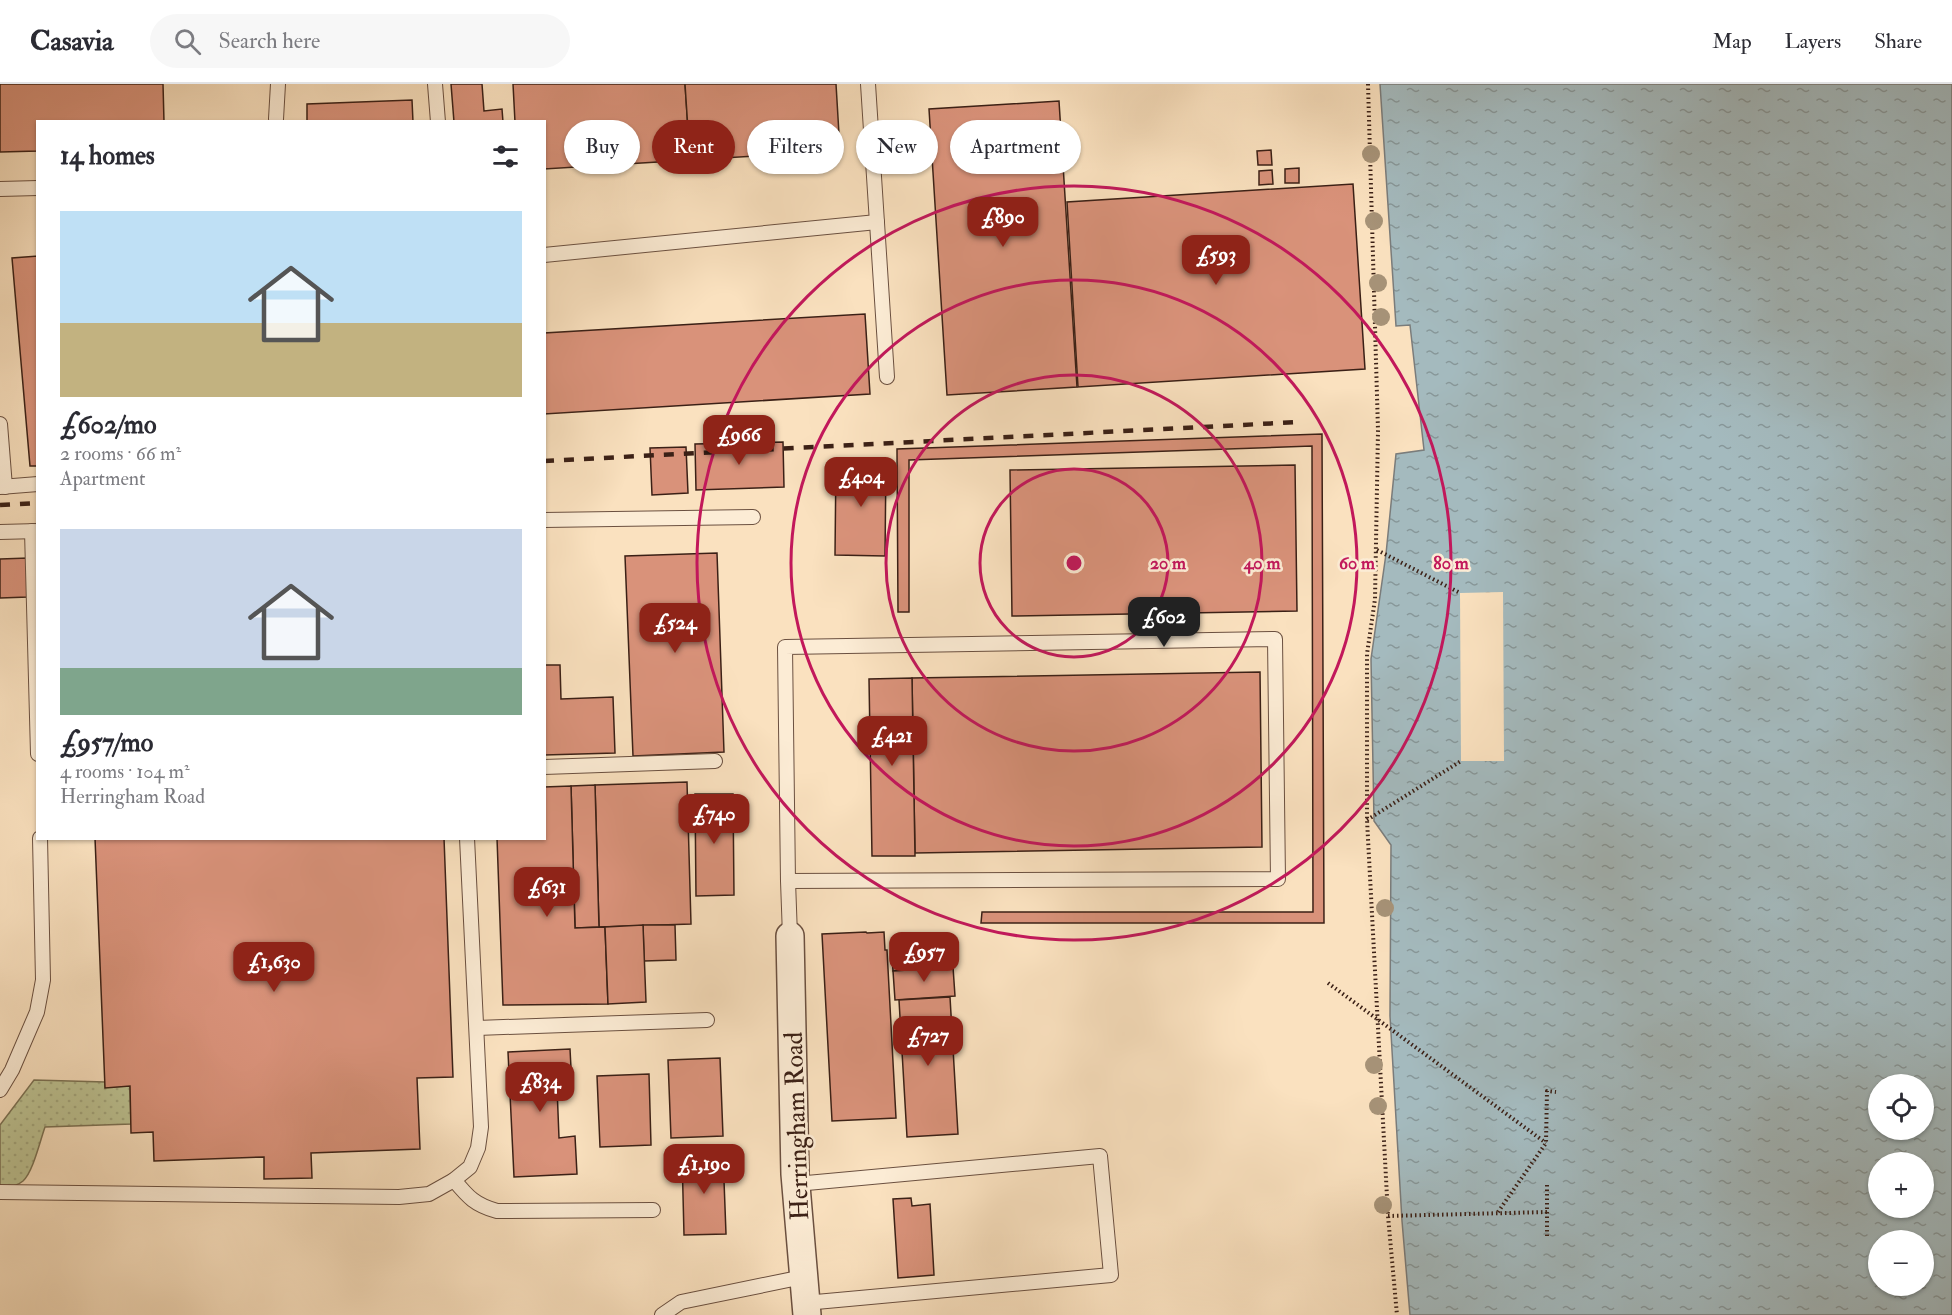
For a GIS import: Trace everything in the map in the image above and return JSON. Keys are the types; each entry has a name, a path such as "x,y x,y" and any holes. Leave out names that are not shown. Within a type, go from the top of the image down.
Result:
{"street":[{"name":"Herringham Road","path":"790,936 796,1184 805,1298"}],"lane":[{"path":"276,118 278,84"},
{"path":"435,84 438,120"},
{"path":"867,84 887,377"},
{"path":"0,189 36,188"},
{"path":"546,255 877,222"},
{"path":"0,424 2,487 36,484"},
{"path":"546,520 753,518"},
{"path":"0,532 35,531 36,605"},
{"path":"788,881 1278,879 1275,639 785,647 788,881 790,936"},
{"path":"546,767 715,761"},
{"path":"0,1090 12,1070 38,1011 43,980 40,840"},
{"path":"0,1192 399,1197 429,1194 454,1180 470,1167 478,1148 481,1127 467,840"},
{"path":"477,1028 707,1020"},
{"path":"662,1315 681,1302 805,1298 1111,1275 1100,1156 796,1184"},
{"path":"454,1180 470,1200 497,1211 653,1210"}],"path":[{"path":"1368,84 1378,430 1375,599 1367,654 1366,819 1388,1216 1397,1315"},
{"path":"1377,550 1460,593"},
{"path":"1366,819 1461,761"},
{"path":"1328,983 1546,1143"},
{"path":"1498,1212 1546,1143 1547,1091 1556,1092"},
{"path":"1547,1185 1547,1236"},
{"path":"1388,1216 1547,1212"}],"green space":[{"path":"34,1080 105,1082 105,1087 130,1086 131,1124 45,1127 27,1177 15,1185 0,1186 0,1125"}],"water":[{"path":"1380,84 1952,84 1952,1315 1410,1315 1390,1016 1391,845 1374,821 1371,659 1386,554 1396,454 1424,450 1410,325 1396,326"}],"pier":[{"path":"1503,592 1504,761 1461,761 1460,593"}],"building":[{"path":"0,84 163,84 164,120 36,120 36,151 0,152"},
{"path":"451,84 482,84 484,111 502,109 503,120 454,120"},
{"path":"513,84 685,84 687,120 652,120 652,162 640,163 640,120 564,120 564,168 546,169 546,120 515,120"},
{"path":"685,84 836,84 838,120 747,120 747,157 735,157 735,120 687,120"},
{"path":"412,100 413,120 307,120 307,104"},
{"path":"1059,101 1060,120 950,120 950,174 1064,174 1077,387 947,395 933,174 938,174 938,120 930,120 929,109"},
{"path":"1271,150 1272,165 1258,165 1257,151"},
{"path":"1299,168 1299,183 1285,183 1285,169"},
{"path":"1272,170 1273,184 1259,185 1259,171"},
{"path":"1353,184 1365,369 1078,387 1067,202"},
{"path":"36,256 36,466 30,466 12,258"},
{"path":"865,314 870,394 546,414 546,333"},
{"path":"1322,434 1324,923 981,923 982,912 1313,912 1312,446 909,460 909,612 898,612 897,449"},
{"path":"783,442 784,487 696,490 695,444"},
{"path":"686,447 688,493 652,495 650,448"},
{"path":"836,460 886,460 885,556 835,555"},
{"path":"1295,465 1297,611 1012,616 1010,470"},
{"path":"717,553 724,752 633,756 625,556"},
{"path":"28,558 28,597 0,598 0,559"},
{"path":"546,665 560,665 561,699 613,697 615,753 546,755"},
{"path":"1260,672 1262,847 915,853 912,678"},
{"path":"912,678 915,856 872,856 869,679"},
{"path":"687,782 691,924 599,927 595,785"},
{"path":"595,785 599,927 575,928 571,786"},
{"path":"571,786 575,928 605,927 608,1004 503,1005 497,840 546,840 546,787"},
{"path":"695,794 733,794 734,895 696,896"},
{"path":"95,840 444,840 453,1077 417,1078 420,1149 311,1153 312,1178 264,1179 264,1157 154,1161 153,1132 131,1133 130,1086 105,1088"},
{"path":"643,925 675,925 676,960 644,961"},
{"path":"643,925 646,1002 608,1004 605,927"},
{"path":"884,932 885,950 887,950 896,1118 832,1121 822,934"},
{"path":"951,938 953,967 893,971 891,942"},
{"path":"953,967 955,996 895,1000 893,971"},
{"path":"950,997 958,1134 907,1137 899,1000"},
{"path":"570,1049 572,1087 557,1087 559,1138 575,1136 577,1174 514,1177 508,1052"},
{"path":"720,1058 723,1136 671,1138 668,1060"},
{"path":"649,1074 651,1145 600,1147 597,1076"},
{"path":"723,1154 726,1234 684,1235 682,1155"},
{"path":"911,1198 912,1206 930,1204 934,1275 898,1278 893,1199"}],"railway":[{"path":"546,461 1299,422"},
{"path":"0,505 36,503"}]}
